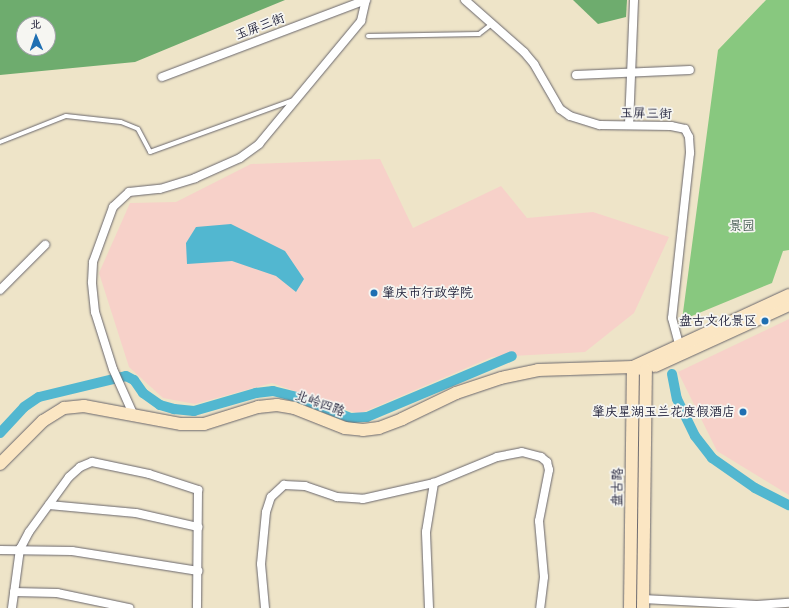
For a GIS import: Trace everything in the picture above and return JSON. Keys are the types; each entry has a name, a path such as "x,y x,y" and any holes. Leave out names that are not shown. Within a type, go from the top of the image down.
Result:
{"street":[{"name":"玉屏三街","path":"162,77 366,0"},
{"path":"134,416 113,369 95,312 92,282 93,262 113,207 129,192 175,185 240,158 270,133 361,22 366,0"},
{"name":"玉屏三街","path":"465,0 534,64 560,109 570,116 600,125 680,126 689,137 683,229 674,284 672,318 679,345"},
{"path":"629,125 634,0"},
{"path":"576,75 690,70"},
{"path":"0,290 45,245"},
{"path":"634,367 789,295"},
{"path":"646,370 789,305"},
{"name":"北岭四路","path":"0,464 43,421 64,408 84,406 180,424 204,424 258,407 277,405 294,408 345,428 363,430 391,424 456,393 501,378 538,370 634,367 646,370"},
{"name":"盘古路","path":"630,608 634,367"},
{"name":"盘古路","path":"643,604 646,370"},
{"path":"265,608 262,546 266,512 277,489 284,485 293,484 337,497 363,499 434,483 497,457 512,453 533,454 547,462 549,479 539,521 544,577 540,608"},
{"path":"12,608 20,549 29,532 69,477 80,467 92,462 149,474 198,490 197,608"},
{"path":"429,608 426,532 434,483"},
{"path":"49,505 136,513 198,527"},
{"path":"631,539 644,539"},
{"path":"0,550 20,549 109,555 198,571"},
{"path":"14,592 57,593 129,608"},
{"path":"643,604 689,605 789,603"}],"lane":[{"path":"368,36 479,34 492,24"},
{"path":"0,142 66,116 121,122 138,129 150,152 300,97"}],"shaded area":[{"name":"肇庆市行政学院","path":"380,159 413,228 501,186 527,218 593,212 669,237 634,313 585,352 492,357 359,414 272,383 195,404 163,398 129,367 99,273 130,203 176,202 251,164"},
{"name":"肇庆星湖玉兰花度假酒店","path":"789,319 789,495 717,451 678,372"}],"green space":[{"path":"0,0 285,0 135,62 0,75"},
{"path":"573,0 627,0 626,17 598,24"},
{"name":"景园","path":"766,0 789,0 789,250 783,251 772,283 682,320 718,50"}],"water":[{"path":"231,224 285,251 304,279 296,292 276,276 232,261 187,264 186,243 196,227"}],"waterway":[{"path":"0,433 24,407 39,397 126,376 134,380 143,393 160,405 174,409 194,411 256,393 273,391 297,397 351,418 367,417 512,356"},
{"path":"672,374 677,399 695,436 712,458 755,488 789,505"}],"place":[{"name":"肇庆市行政学院","path":"374,293"},
{"name":"盘古文化景区","path":"765,321"},
{"name":"肇庆星湖玉兰花度假酒店","path":"743,412"}]}
